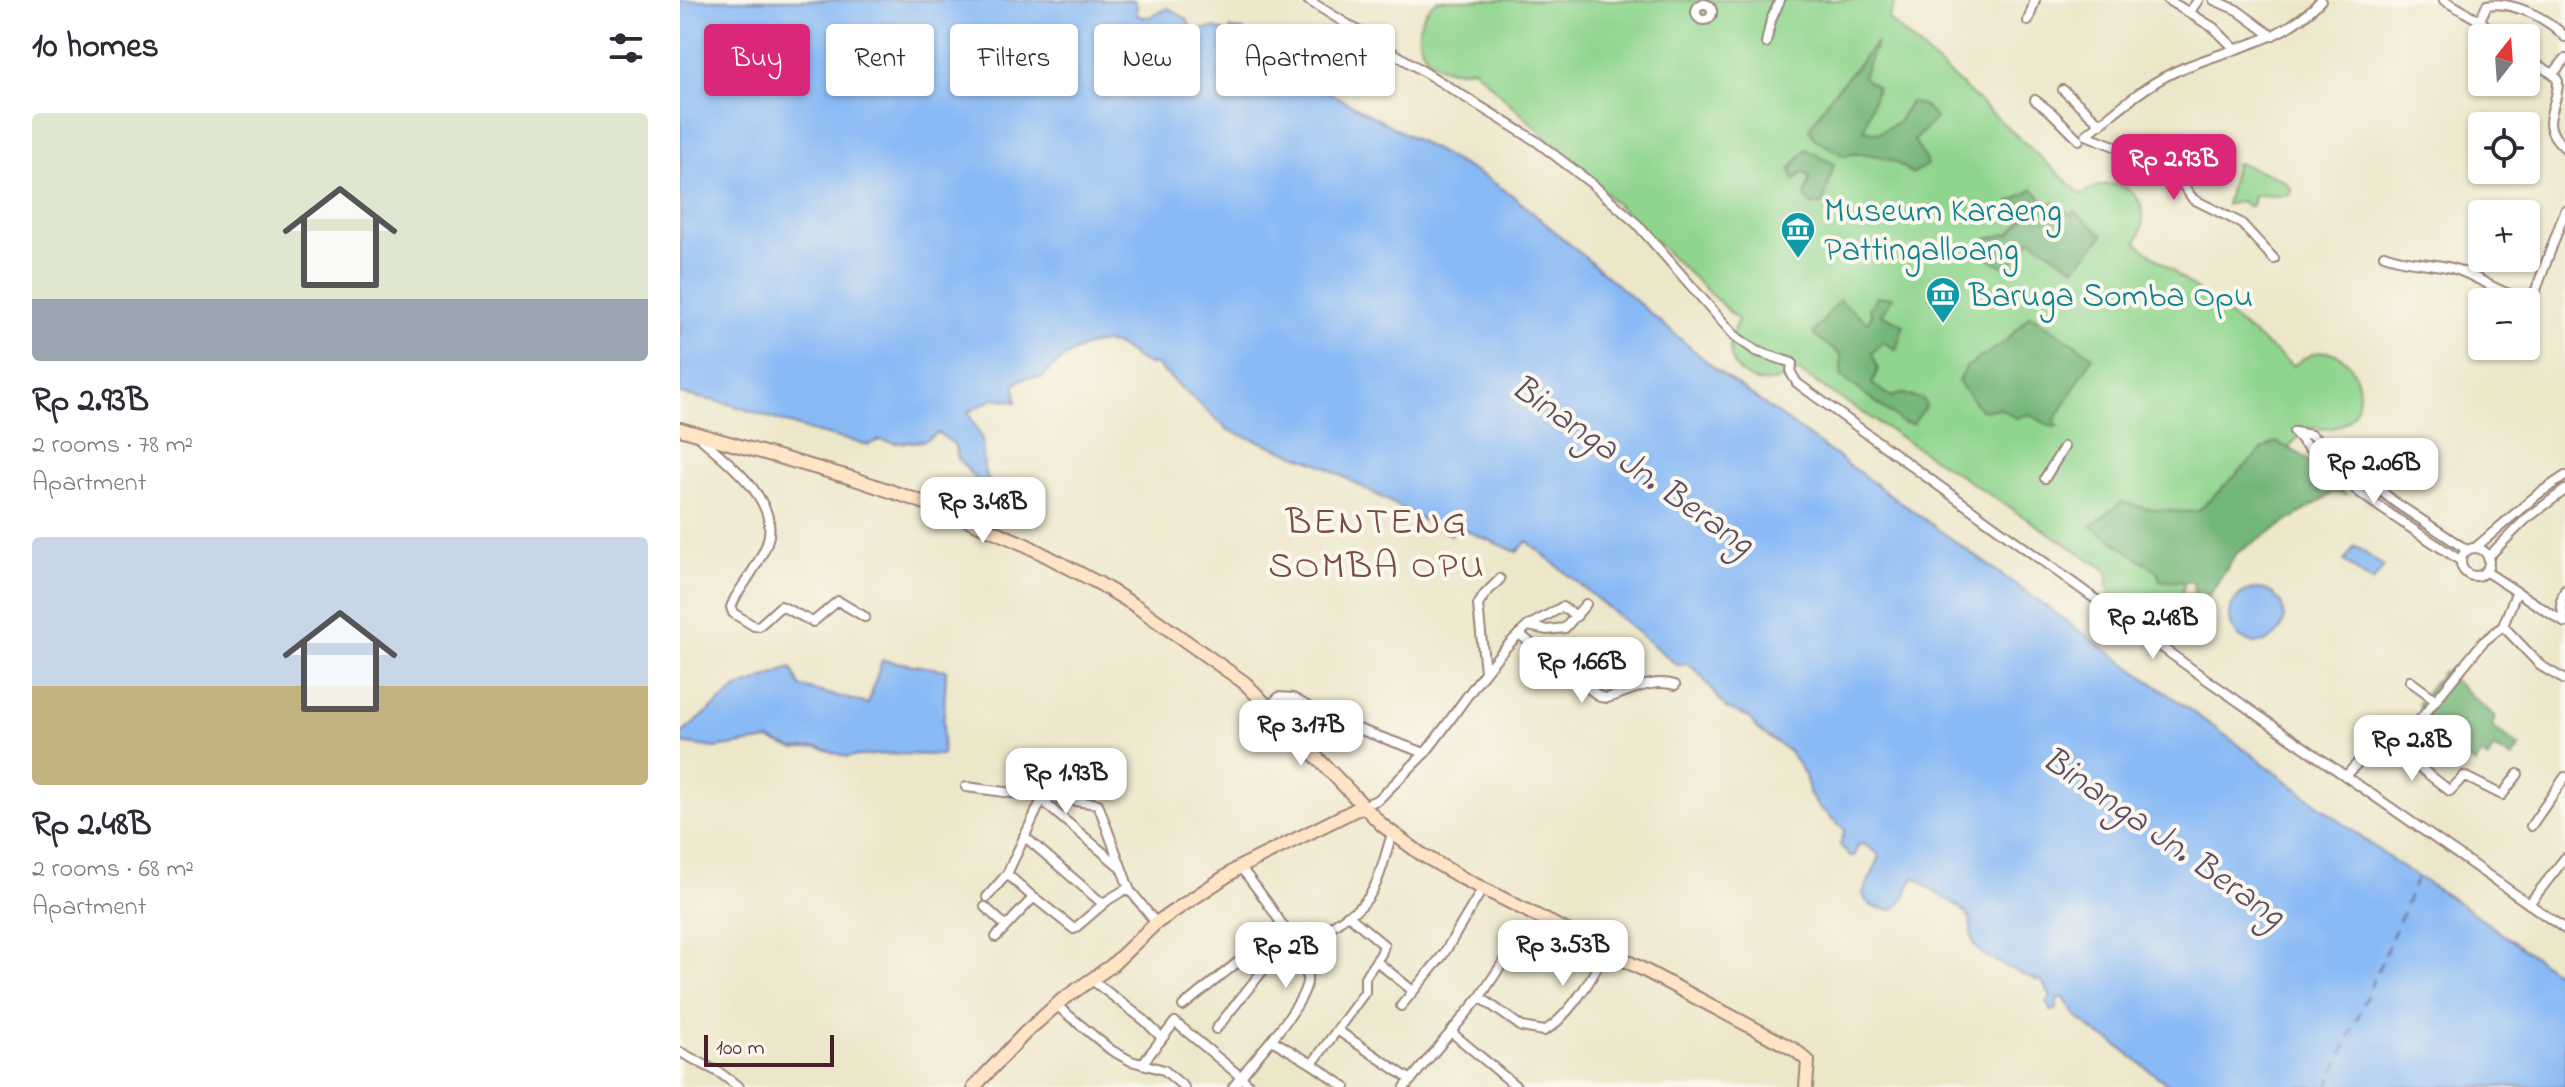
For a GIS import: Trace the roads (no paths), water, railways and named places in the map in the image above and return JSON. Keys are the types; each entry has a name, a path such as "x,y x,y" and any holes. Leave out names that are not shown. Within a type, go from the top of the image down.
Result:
{"street":[{"path":"1308,0 1536,141 1591,183 1637,224 1744,344 1792,363 1791,373 1797,383 1871,439 2196,672 2565,929"},
{"path":"1766,43 1780,0"},
{"path":"2028,21 2035,0"},
{"path":"2168,0 2214,28 2235,49"},
{"path":"2190,12 2198,0"},
{"path":"2214,0 2237,10 2272,36"},
{"path":"2237,10 2241,0"},
{"path":"2082,138 2171,74 2272,36 2298,22 2321,0"},
{"path":"2444,0 2484,24"},
{"path":"2480,20 2487,5 2510,2 2555,26 2565,37"},
{"path":"2553,74 2565,59"},
{"path":"2540,66 2553,74 2558,84 2549,129 2565,148"},
{"path":"2063,90 2101,124"},
{"path":"2035,100 2082,138 2163,165 2193,199 2241,223 2274,259"},
{"path":"2554,103 2565,105"},
{"path":"2384,255 2410,263 2456,269 2506,292 2528,298 2536,290 2565,211"},
{"path":"680,429 891,491 967,518 1026,545 1136,606 1245,683 1392,834 1444,868 1795,1050 1808,1061 1806,1087"},
{"path":"2488,557 2396,503 2311,435 2294,432 2364,498 2461,561 2463,569 2470,574 2478,575 2485,571 2488,557 2526,519 2565,490"},
{"path":"695,434 730,463 751,486 762,501 767,516 768,542 735,598 731,607 733,613 759,626 781,606 813,622 838,601 865,617"},
{"path":"2045,478 2064,447"},
{"path":"2461,561 2471,549 2538,494 2565,476"},
{"path":"2485,571 2564,622"},
{"path":"1485,671 1478,605 1500,579"},
{"path":"2564,622 2561,601 2565,590"},
{"path":"2396,749 2483,642 2503,626 2516,593"},
{"path":"1528,626 1557,630 1571,624 1586,604"},
{"path":"974,1087 1056,1005 1111,966 1156,923 1240,867 1379,799 1425,753 1485,671 1519,634 1562,607 1577,616"},
{"path":"2503,626 2541,666 2565,680"},
{"path":"1519,634 1600,697 1607,698 1658,682 1675,685"},
{"path":"2410,681 2436,700"},
{"path":"1269,706 1279,697 1288,697 1330,719 1425,753"},
{"path":"2346,776 2380,741 2387,742 2450,791 2464,776 2502,795 2518,774"},
{"path":"2531,826 2565,777"},
{"path":"966,787 1098,804 1130,891 1156,923"},
{"path":"987,897 1007,874 1043,797"},
{"path":"1043,797 1048,806 1122,868"},
{"path":"1297,950 1360,909 1370,898 1392,834"},
{"path":"1024,836 1103,904"},
{"path":"2529,904 2565,858"},
{"path":"1233,1087 1272,1040 1307,984 1307,972 1297,950 1240,867"},
{"path":"1007,874 1073,929 1103,904 1125,890 1130,891"},
{"path":"1401,1006 1443,955 1483,888"},
{"path":"996,937 1030,901 1036,899"},
{"path":"985,907 1006,926"},
{"path":"1312,1064 1365,992 1365,977 1384,945 1348,915"},
{"path":"1183,1006 1283,926"},
{"path":"1216,1029 1289,938"},
{"path":"1480,997 1522,1027 1538,1032 1550,1028 1587,985 1601,961 1603,950"},
{"path":"1376,961 1413,991"},
{"path":"1337,1030 1408,1083 1480,997 1504,961"},
{"path":"1092,980 1161,1037"},
{"path":"1056,1005 1111,1050 1164,1070 1184,1087"},
{"path":"1142,1064 1161,1037 1176,1023 1251,1087"},
{"path":"1451,1032 1517,1087"},
{"path":"1272,1040 1345,1087"},
{"path":"680,1052 739,1087"}],"water":[{"name":"Binanga Jn. Berang","path":"680,0 1134,0 1137,15 1141,17 1153,16 1168,8 1187,19 1189,24 1094,24 1094,96 1200,96 1200,30 1215,28 1216,96 1336,96 1512,195 1719,372 2243,748 2393,861 2462,905 2565,979 2565,1087 2171,1087 2077,1017 2063,997 2057,999 2057,1009 2051,1011 2047,1003 2051,996 2042,982 1980,952 1974,944 1966,913 1917,878 1893,910 1870,905 1863,893 1879,859 1878,854 1864,844 1858,845 1855,856 1850,857 1840,845 1845,830 1817,805 1810,795 1805,775 1790,752 1756,728 1749,717 1727,709 1697,671 1688,664 1677,665 1527,541 1517,552 1455,526 1451,535 1320,464 1228,430 1156,365 1142,361 1112,344 1090,345 1068,356 1042,378 1021,380 1015,385 1016,402 996,398 968,412 982,439 984,470 993,490 988,492 958,458 954,444 938,433 924,441 896,443 879,440 868,445 814,432 729,404 680,394"},
{"path":"2355,546 2384,567 2372,582 2344,561"},
{"path":"2257,589 2276,597 2284,616 2276,635 2257,643 2238,635 2230,616 2238,597"},
{"path":"882,660 946,670 942,755 847,757 818,747 794,749 769,740 715,748 680,743 680,735 736,689 791,668 801,687 868,704"}],"place":[{"name":"Museum Karaeng Pattingalloang","path":"1798,260"},
{"name":"Baruga Somba Opu","path":"1943,325"}],"district":[{"name":"BENTENG SOMBA OPU","path":"1377,542"}]}
